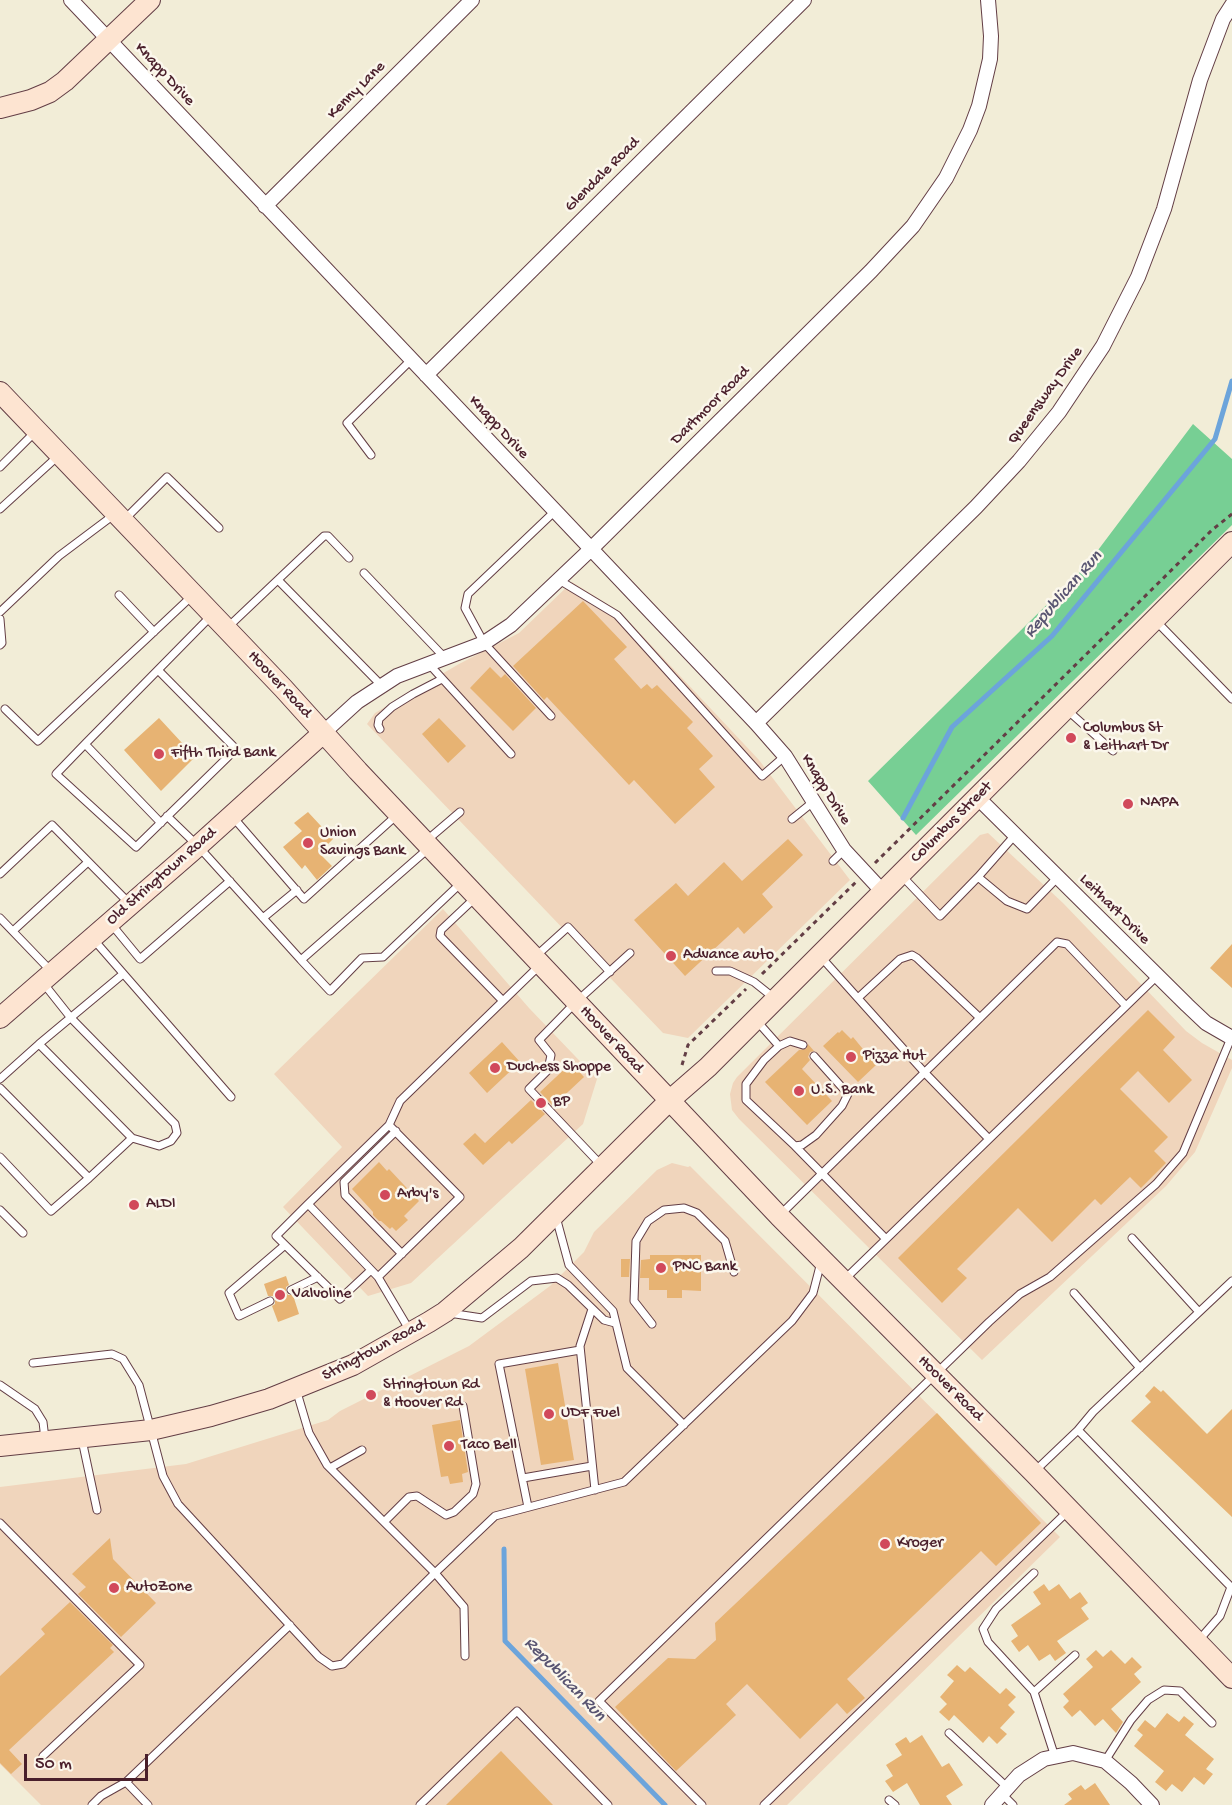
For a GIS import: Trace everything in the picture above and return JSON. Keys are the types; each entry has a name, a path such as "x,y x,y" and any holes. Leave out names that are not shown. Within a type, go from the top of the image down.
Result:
{"main road":[{"path":"0,108 31,100 50,92 65,81 150,0"},
{"name":"Hoover Road","path":"0,392 283,688 779,1216 1034,1473 1232,1678"},
{"name":"Columbus Street","path":"669,1101 756,1020 1232,542"},
{"name":"Old Stringtown Road","path":"0,1018 232,816 323,733"},
{"name":"Stringtown Road","path":"0,1446 151,1430 269,1399 353,1365 445,1312 521,1248 669,1101"}],"street":[{"name":"Knapp Drive","path":"71,0 756,723 785,756 844,850 883,892"},
{"name":"Kenny Lane","path":"265,206 472,0"},
{"name":"Glendale Road","path":"426,375 804,0"},
{"name":"Dartmoor Road","path":"323,733 346,711 397,676 484,642 511,625 590,550 914,226 946,178 970,130 979,106 990,59 988,0"},
{"name":"Queensway Drive","path":"756,723 976,507 1059,412 1104,345 1138,277 1164,209 1200,80 1223,19 1232,5"},
{"name":"Leithart Drive","path":"978,798 1206,1023 1232,1038"},
{"path":"992,1805 1019,1775 1044,1759 1073,1753 1105,1761 1152,1805"}],"lane":[{"path":"371,455 347,423 411,360"},
{"path":"0,466 36,431"},
{"path":"0,509 59,455"},
{"path":"0,612 59,556 118,518 166,477 219,528"},
{"path":"551,716 484,642 465,608 468,594 554,512"},
{"path":"226,629 324,536 328,536 349,558"},
{"path":"364,573 445,658"},
{"path":"278,580 382,686"},
{"path":"559,580 617,615 762,776 785,756"},
{"path":"119,595 154,632"},
{"path":"5,709 38,741 193,595"},
{"path":"158,670 236,749 136,847 56,774 85,744 212,615"},
{"path":"1154,619 1232,699"},
{"path":"0,620 2,643 0,645"},
{"path":"428,663 511,754"},
{"path":"380,729 379,719 392,707 442,679"},
{"path":"1065,708 1113,751"},
{"path":"85,744 160,823"},
{"path":"792,819 813,802"},
{"path":"301,960 460,812"},
{"path":"232,816 304,899 399,813"},
{"path":"167,816 198,846 330,991 362,958 383,957 463,881"},
{"path":"0,874 52,825 130,905"},
{"path":"900,875 940,916 1015,835"},
{"path":"833,861 844,850"},
{"path":"13,931 88,862"},
{"path":"978,877 1007,901 1027,909 1058,878"},
{"path":"110,923 140,958 230,881"},
{"path":"263,918 297,891"},
{"path":"477,896 441,930 440,936 502,1001"},
{"path":"0,918 13,931 47,977 71,1018 175,1124 177,1133 171,1141 159,1146 132,1138 39,1044"},
{"path":"371,1269 340,1299 276,1236 389,1125 400,1101 502,1001 568,927 610,972"},
{"path":"93,938 231,1097"},
{"path":"779,1216 1057,942 1067,944 1125,1005"},
{"path":"603,1167 528,1089 548,1070 551,1055 540,1040 576,1002 630,953"},
{"path":"819,955 925,1073 989,1139"},
{"path":"859,997 900,958 912,955 980,1018"},
{"path":"716,971 730,971 754,982 776,999"},
{"path":"0,1079 123,974"},
{"path":"843,1281 1157,976"},
{"path":"756,1020 779,1046"},
{"path":"702,1805 599,1701 934,1373 1020,1294 1050,1278 1156,1184 1183,1153 1232,1038"},
{"path":"803,1045 790,1041 779,1046 764,1060 746,1084 746,1100 795,1146 886,1239"},
{"path":"795,1146 802,1145 816,1135 842,1106 848,1094 814,1056"},
{"path":"0,1088 89,1178"},
{"path":"378,1277 460,1197 389,1125"},
{"path":"396,1131 344,1182 344,1188 345,1195 402,1254"},
{"path":"0,1157 51,1211 132,1138"},
{"path":"308,1204 378,1277 411,1333"},
{"path":"652,1324 634,1301 636,1241 648,1221 664,1210 684,1208 697,1213 725,1241 734,1272"},
{"path":"0,1210 23,1233"},
{"path":"555,1214 569,1265 613,1311 627,1368 684,1425"},
{"path":"1132,1238 1199,1312"},
{"path":"270,1300 239,1316 230,1293 285,1245"},
{"path":"33,1363 112,1354 123,1359 139,1385 163,1476 178,1504 319,1657 332,1666 343,1664 495,1516 624,1482 792,1321 813,1293 822,1259"},
{"path":"291,1290 318,1276"},
{"path":"445,1312 482,1318 531,1281 557,1278 568,1285 604,1320 615,1323"},
{"path":"1034,1473 1093,1412 1232,1281"},
{"path":"1074,1293 1140,1368"},
{"path":"592,1309 580,1350 595,1490"},
{"path":"528,1507 499,1364 580,1350"},
{"path":"0,1385 35,1409 43,1422 45,1442"},
{"path":"296,1389 309,1433 330,1468 435,1573 464,1607 465,1656"},
{"path":"384,1522 409,1497 417,1496 446,1515 454,1512 473,1494 476,1484 463,1406"},
{"path":"1078,1430 1231,1587 1220,1616 1197,1642"},
{"path":"81,1438 97,1510"},
{"path":"330,1468 362,1450"},
{"path":"523,1478 592,1466"},
{"path":"764,1805 1069,1510"},
{"path":"0,1523 140,1665 43,1756"},
{"path":"1034,1573 996,1609 983,1629 988,1642 1034,1692 1055,1756"},
{"path":"92,1805 100,1796 126,1782 290,1625"},
{"path":"1034,1692 1075,1655"},
{"path":"1105,1761 1131,1720 1148,1700 1164,1690 1180,1691 1212,1723"},
{"path":"420,1805 517,1711 608,1805"},
{"path":"949,1733 1005,1791 1013,1805"},
{"path":"126,1782 148,1805"}],"path":[{"path":"681,1068 688,1046 1212,530 1232,514"}],"shaded area":[{"path":"572,582 620,612 759,760 850,880 688,1038 663,1033 367,724 375,713 459,664 519,633"},
{"path":"988,833 1063,903 1186,1031 1232,1060 1232,1068 1195,1152 1166,1186 982,1360 739,1119 732,1110 730,1094 737,1077 980,835"},
{"path":"443,909 529,1008 597,1079 583,1124 411,1283 368,1296 283,1207 342,1147 274,1074"},
{"path":"672,1163 690,1166 1060,1537 787,1805 41,1805 0,1764 0,1487 186,1464 328,1420 340,1411 469,1346 550,1286 584,1252 594,1232 657,1170"}],"green space":[{"path":"1193,424 1232,459 1232,525 916,835 868,781 1086,566"}],"building":[{"path":"583,601 627,647 614,659 641,689 647,684 652,689 657,685 693,722 687,728 713,756 699,769 715,787 675,824 634,780 629,785 547,697 544,700 513,666"},
{"path":"490,667 501,678 505,674 536,708 513,731 470,688"},
{"name":"Fifth Third Bank","path":"159,718 195,757 161,791 124,750"},
{"path":"439,718 466,746 448,763 422,734"},
{"name":"Union Savings Bank","path":"308,812 333,839 319,853 332,866 317,880 305,865 302,869 283,847 302,831 294,823"},
{"path":"788,839 803,855 762,894 773,907 744,934 738,927 685,976 634,920 676,883 688,896 724,862 742,881"},
{"path":"1232,944 1232,988 1210,968"},
{"path":"1148,1010 1175,1037 1163,1050 1192,1080 1169,1103 1138,1071 1120,1089 1168,1137 1154,1151 1166,1163 1141,1188 1130,1177 1101,1205 1095,1199 1052,1242 1018,1208 957,1269 967,1278 942,1303 898,1258"},
{"name":"Pizza Hut","path":"842,1030 851,1039 853,1037 876,1065 858,1082 823,1046"},
{"name":"Duchess Shoppe","path":"502,1042 520,1062 487,1093 469,1073"},
{"name":"U.S. Bank","path":"808,1044 814,1051 810,1052 808,1057 810,1060 802,1069 832,1101 807,1125 765,1082 799,1050 806,1049"},
{"path":"571,1063 584,1077 553,1106 540,1092"},
{"path":"531,1100 545,1114 512,1144 509,1141 483,1165 463,1144 475,1133 485,1143"},
{"name":"Arby's","path":"379,1162 387,1171 389,1169 419,1201 404,1216 408,1220 396,1231 379,1221 352,1189"},
{"name":"PNC Bank","path":"650,1255 701,1255 701,1291 682,1290 682,1298 667,1298 667,1290 649,1290 649,1278 640,1278 641,1260 650,1259"},
{"path":"621,1259 630,1259 629,1277 621,1277"},
{"name":"Valvoline","path":"286,1276 289,1285 286,1287 286,1292 288,1295 293,1295 299,1314 278,1322 272,1306 275,1304 275,1299 273,1296 268,1296 264,1284"},
{"name":"UDF Fuel","path":"558,1363 574,1460 541,1465 525,1369"},
{"path":"1154,1386 1161,1392 1163,1390 1207,1434 1232,1409 1232,1517 1131,1421 1151,1402 1145,1396"},
{"path":"937,1413 1041,1523 996,1566 981,1551 847,1679 865,1698 847,1714 837,1703 800,1739 747,1684 726,1704 736,1715 676,1771 615,1707 668,1658 695,1659 716,1640 715,1623"},
{"name":"Taco Bell","path":"460,1420 468,1472 462,1474 463,1482 450,1484 448,1476 441,1477 432,1425"},
{"name":"AutoZone","path":"110,1538 113,1559 156,1603 121,1637 78,1594 86,1587 72,1574"},
{"path":"1044,1584 1049,1591 1059,1584 1070,1599 1080,1592 1088,1603 1081,1608 1089,1619 1057,1641 1066,1653 1055,1661 1050,1654 1039,1661 1028,1645 1019,1652 1011,1641 1018,1636 1011,1625 1041,1604 1033,1592"},
{"path":"70,1602 113,1645 110,1648 114,1652 9,1750 22,1764 11,1774 0,1763 0,1676 45,1634 41,1629"},
{"path":"1096,1650 1103,1657 1111,1650 1125,1664 1132,1657 1142,1667 1134,1674 1141,1682 1111,1709 1123,1722 1116,1733 1103,1719 1095,1726 1080,1710 1072,1717 1063,1707 1069,1701 1063,1694 1093,1667 1086,1659"},
{"path":"957,1665 965,1672 970,1667 1000,1694 1006,1688 1016,1697 1008,1705 1015,1712 1000,1728 1007,1734 997,1744 989,1736 983,1743 954,1715 949,1721 939,1712 947,1704 940,1697 954,1681 947,1675"},
{"path":"1167,1713 1179,1722 1184,1716 1194,1724 1185,1735 1214,1759 1206,1769 1213,1774 1204,1785 1194,1777 1182,1792 1172,1784 1166,1791 1155,1782 1164,1771 1134,1746 1143,1735 1137,1730 1145,1720 1155,1728"},
{"path":"922,1735 942,1767 949,1763 963,1785 946,1796 952,1805 920,1805 907,1783 893,1792 885,1781 893,1776 886,1765 902,1755 895,1744 906,1737 910,1743"},
{"path":"501,1751 553,1805 446,1805"},
{"path":"1095,1783 1110,1805 1064,1805 1072,1799 1068,1794 1081,1785 1085,1790"}],"waterway":[{"name":"Republican Run","path":"903,818 952,727 1052,636 1215,439 1232,381"},
{"name":"Republican Run","path":"504,1549 505,1641 665,1805"}],"place":[{"name":"Columbus St & Leithart Dr","path":"1071,738"},
{"name":"Fifth Third Bank","path":"159,754"},
{"name":"NAPA","path":"1128,804"},
{"name":"Union Savings Bank","path":"308,843"},
{"name":"Advance auto","path":"671,956"},
{"name":"Pizza Hut","path":"851,1057"},
{"name":"Duchess Shoppe","path":"495,1068"},
{"name":"U.S. Bank","path":"799,1091"},
{"name":"BP","path":"541,1103"},
{"name":"Arby's","path":"385,1195"},
{"name":"ALDI","path":"134,1205"},
{"name":"PNC Bank","path":"661,1268"},
{"name":"Valvoline","path":"280,1295"},
{"name":"Stringtown Rd & Hoover Rd","path":"371,1395"},
{"name":"UDF Fuel","path":"549,1414"},
{"name":"Taco Bell","path":"449,1446"},
{"name":"Kroger","path":"885,1544"},
{"name":"AutoZone","path":"114,1588"}]}
